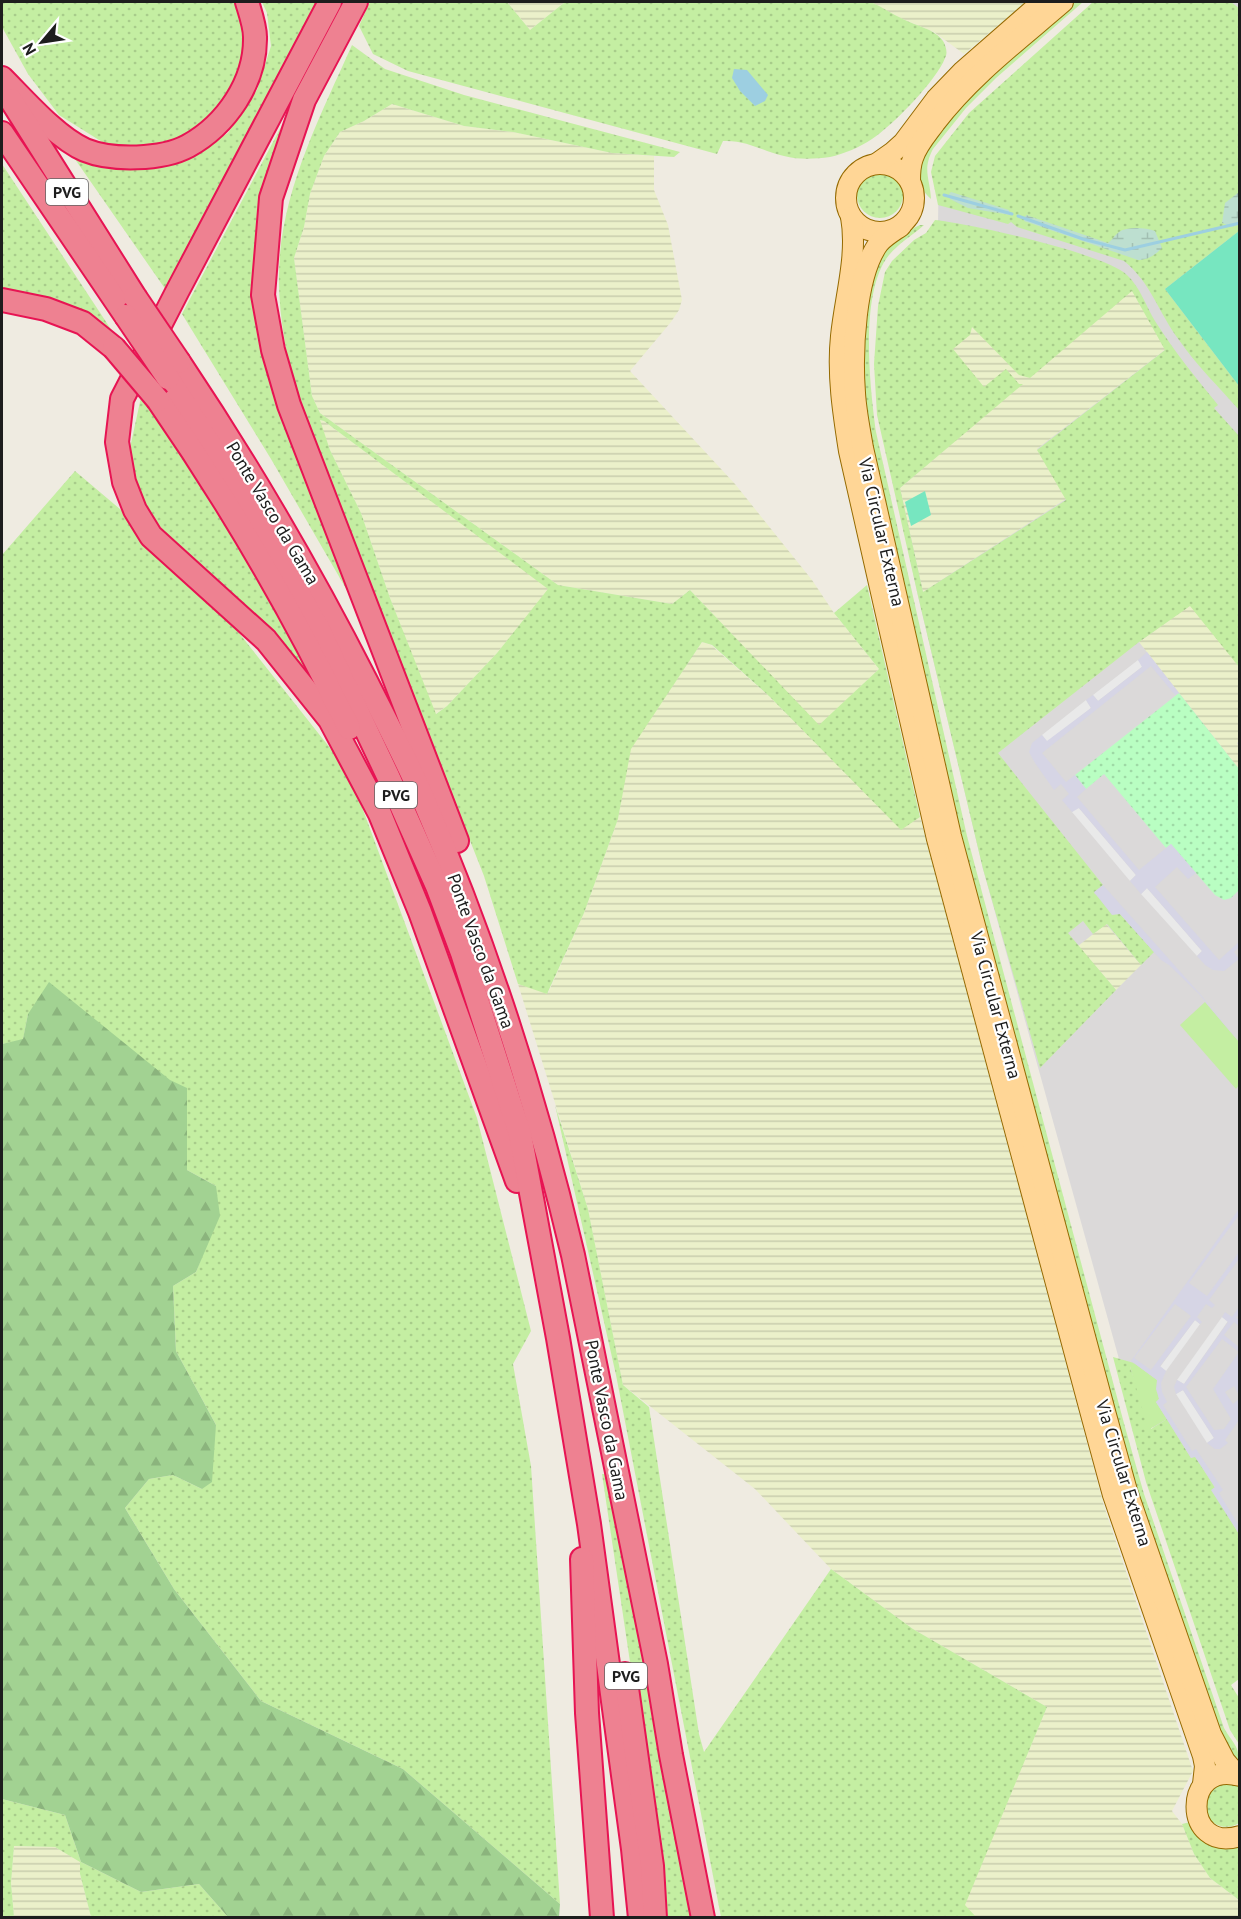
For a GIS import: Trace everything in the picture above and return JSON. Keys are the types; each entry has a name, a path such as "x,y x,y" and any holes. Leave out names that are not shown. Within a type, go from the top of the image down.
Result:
{"highway":[{"path":"2,78 52,128 85,150 131,158 151,157 187,147 216,126 239,97 251,70 255,37 247,2"},
{"path":"330,2 122,399 117,442 124,482 135,510 151,536 266,640 330,720 380,814 420,912 540,1247"},
{"path":"356,2 304,100 271,198 263,295 273,350 289,405 482,906 521,1037 560,1196"},
{"name":"Ponte Vasco da Gama","path":"2,85 131,306 173,370 248,470 306,568 392,732 421,794 482,946 560,1196 656,1664 671,1755 703,1917"},
{"name":"Ponte Vasco da Gama","path":"2,133 131,306"},
{"path":"2,300 46,309 83,323 114,348 158,400 185,440 287,607 389,811 431,912 491,1082 508,1155"},
{"name":"Ponte Vasco da Gama","path":"173,370 318,628 437,886 462,953 520,1134 558,1338 599,1594 640,1917"},
{"name":"Ponte Vasco da Gama","path":"575,1438 587,1713 602,1917"},
{"name":"Ponte Vasco da Gama","path":"575,1438 597,1526 624,1661 650,1855 654,1917"}],"main road":[{"path":"1042,2 963,71 936,99 903,143 876,164 858,172 851,180 846,200 852,217 859,225 880,232 891,231 901,226 911,213 914,204 910,167 913,156 925,136 946,108 973,81 1063,2"},
{"path":"876,164 896,167 910,181"},
{"name":"Via Circular Externa","path":"852,217 855,237 841,339 840,395 852,462 940,851 1113,1495 1203,1756 1205,1766 1203,1785 1198,1792 1195,1811 1204,1829 1212,1835 1222,1838 1239,1836"},
{"name":"Via Circular Externa","path":"901,226 881,242 871,257 862,285 855,340 855,394 863,448 951,836 1124,1480 1211,1734 1225,1761 1238,1775"},
{"path":"1203,1785 1219,1775 1238,1775"}],"shaded area":[{"path":"1093,2 1239,2 1239,1599 1119,1359 983,869 918,596 883,431 938,223 939,160"},
{"path":"1147,652 1179,693 1175,695 1151,666 1042,753 1066,782 1075,775 1086,789 1077,797 1139,870 1171,844 1196,873 1188,879 1177,867 1155,887 1219,960 1239,942 1239,947 1234,952 1239,959 1224,971 1213,970 1205,965 1197,956 1202,951 1147,888 1141,894 1130,881 1136,875 1079,808 1072,812 1062,800 1069,794 1061,784 1054,790 1029,752 1032,743 1042,735 1047,741 1091,708 1086,700 1093,695 1098,701 1142,667 1138,660"},
{"path":"1138,660 1143,666 1098,701 1093,695"},
{"path":"1086,700 1091,708 1047,742 1042,735"},
{"path":"1078,807 1136,875 1130,881 1072,812"},
{"path":"1103,885 1201,995 1239,1042 1199,994 1161,960 1120,914 1112,915 1094,892"},
{"path":"1147,888 1202,951 1197,956 1141,894"},
{"path":"1239,1209 1239,1215 1189,1283 1207,1296 1239,1252 1239,1259 1209,1300 1215,1305 1212,1308 1206,1304 1197,1317 1202,1322 1200,1324 1195,1320 1160,1366 1166,1371 1161,1383 1167,1402 1163,1405 1192,1451 1196,1449 1223,1490 1219,1493 1239,1526 1239,1534 1211,1490 1215,1487 1195,1457 1191,1458 1156,1402 1159,1399 1156,1389 1157,1380 1131,1361","holes":["1175,1304 1191,1316 1151,1370 1134,1358"]},
{"path":"1239,1307 1239,1314 1236,1318 1239,1320 1239,1326 1234,1322 1224,1335 1239,1347 1239,1352 1239,1395 1234,1386 1225,1392 1233,1404 1239,1399 1239,1420 1225,1440 1228,1443 1220,1449 1215,1449 1207,1443 1214,1438 1183,1390 1176,1394 1174,1387 1177,1380 1184,1384 1228,1322 1222,1317 1225,1312 1232,1317","holes":["1222,1339 1239,1352 1213,1389 1231,1419 1224,1429 1214,1430 1186,1387"]},
{"path":"1222,1317 1228,1321 1184,1384 1177,1380"},
{"path":"1195,1320 1200,1324 1166,1371 1160,1367"},
{"path":"1183,1390 1214,1438 1207,1443 1176,1394"}],"green space":[{"path":"2,2 243,2 248,64 201,133 153,150 107,145 59,115 28,74 2,27"},
{"path":"262,2 322,2 168,293 61,139 185,160 228,133 257,90 271,46 267,13"},
{"path":"370,2 507,2 530,30 565,2 871,2 935,33 943,41 946,54 933,78 902,113 881,133 852,150 830,157 801,159 776,154 740,142 723,141 717,154 408,71 373,54 359,26"},
{"path":"507,2 565,2 530,30"},
{"path":"871,2 1026,2 964,54 934,32 900,18"},
{"path":"1071,2 1083,2 996,78 966,108 933,149 927,169 931,199 920,184 918,172 920,159 927,144 953,112 985,79"},
{"path":"1093,2 1231,2 1240,9 1239,231 1165,289 1239,386 1239,410 1186,350 1141,279 1124,261 1017,227 1011,222 1008,224 938,205 931,172 935,156 969,113"},
{"path":"352,45 385,69 464,95 680,152 674,157 612,153 513,132 464,126 392,104 340,132 324,156 310,194 304,227 294,258 312,396 320,413 558,585 672,604 690,590 819,725 879,669 834,613 867,585 920,817 901,830 770,697 712,645 702,642 631,749 618,819 584,913 547,994 518,984 484,876 296,400 280,306 281,244 286,214 304,156","holes":["320,420 548,589 497,653 447,706 436,714 390,598 361,513 330,450"]},
{"path":"392,104 464,126 513,132 612,153 654,156 654,190 668,225 682,300 671,322 630,371 735,484 879,669 819,726 690,590 672,604 558,585 320,413 312,396 294,258 304,227 310,194 324,156 340,132"},
{"path":"282,125 259,263 352,599 271,459 182,314"},
{"path":"2,164 120,343 2,294"},
{"path":"880,172 896,179 903,195 896,211 880,218 864,211 857,195 864,179"},
{"path":"951,192 1009,210 1010,215 968,208 950,199"},
{"path":"1239,192 1239,224 1232,227 1222,223 1225,203"},
{"path":"1026,215 1108,243 1123,230 1137,228 1151,230 1155,231 1162,248 1151,257 1138,260 1024,221"},
{"path":"935,220 976,227 1066,249 1093,258 1127,275 1136,285 1155,321 1170,343 1218,405 1214,408 1239,436 1239,667 1190,606 1139,642 998,753 1103,885 1094,893 1117,914 1120,914 1154,952 1141,965 1107,924 1093,934 1083,921 1068,933 1116,990 1040,1068 983,869 877,415 874,364 878,306 885,272 892,261 914,240 926,233","holes":["1132,291 1165,350 1037,450 1066,500 923,592 900,488 1023,384 1019,384 1006,369 984,387 953,349 970,335 972,327 1019,375 1030,378"]},
{"path":"924,225 889,255 880,271 873,292 869,340 871,391 876,432 967,836 1125,1427 1144,1494 1224,1728 1236,1747 1239,1761 1225,1745 1139,1506 974,890 934,728 868,436 861,371 867,295 883,251 905,232"},
{"path":"1239,231 1239,386 1165,289"},
{"path":"1019,242 1132,290 1166,349 1037,449 1066,499 923,592 900,488 950,445 885,369"},
{"path":"143,388 187,451 332,708 289,650 212,576 178,547 155,521 137,489 130,448"},
{"path":"319,420 324,421 549,589 497,653 447,706 435,714 390,598 361,513 330,450"},
{"path":"75,471 127,515 228,619 349,772 477,1118 531,1331 513,1364 531,1466 560,1904 403,1769 261,1701 174,1589 125,1508 149,1479 173,1475 202,1489 216,1425 176,1351 173,1286 196,1272 203,1254 216,1186 187,1170 187,1089 28,1014 23,1040 2,1044 2,555"},
{"path":"925,491 931,515 911,526 905,502"},
{"path":"1239,570 1240,741 1237,743 1239,769 1139,642"},
{"path":"702,642 711,645 770,697 901,829 920,817 1104,1506 1193,1771 1172,1811 1182,1824 1194,1854 1210,1878 1239,1900 1239,1917 976,1918 964,1905 1047,1707 913,1629 831,1569 755,1489 623,1385 588,1209 518,984 548,993 584,913 618,819 630,749"},
{"path":"1179,693 1239,769 1239,890 1231,898 1224,900 1215,895 1171,844 1166,848 1104,774 1086,789 1075,775"},
{"path":"1106,924 1141,965 1116,990 1078,946"},
{"path":"49,982 170,1080 187,1088 187,1170 216,1186 220,1216 196,1272 173,1286 176,1351 216,1425 212,1482 202,1489 173,1475 149,1479 125,1508 174,1589 261,1701 403,1769 560,1904 559,1917 228,1917 199,1884 141,1892 81,1862 65,1815 2,1799 2,1044 23,1039 28,1014"},
{"path":"1205,1002 1239,1042 1239,1085 1236,1089 1180,1025"},
{"path":"555,1105 588,1209 623,1385 649,1407 699,1734 704,1752 831,1569 913,1629 1047,1707 965,1905 976,1917 721,1917 616,1375"},
{"path":"1113,1357 1134,1363 1130,1367 1151,1429 1167,1419 1191,1458 1195,1456 1215,1488 1212,1490 1239,1534 1239,1679 1231,1685 1239,1698 1239,1744 1230,1730 1146,1482"},
{"path":"1134,1363 1157,1380 1159,1399 1156,1402 1167,1419 1150,1429 1147,1426 1130,1366"},
{"path":"602,1474 605,1474 610,1491 696,1917 668,1917"},
{"path":"1216,1783 1240,1785 1239,1823 1222,1826 1207,1817 1205,1794"},
{"path":"2,1799 65,1815 81,1862 141,1892 199,1884 228,1917 91,1917 80,1874 80,1862 55,1847 14,1846 11,1883 14,1917 2,1918"},
{"path":"1198,1820 1239,1836 1239,1900 1210,1878 1194,1854 1182,1824"},
{"path":"14,1846 55,1847 81,1862 80,1874 91,1917 14,1917 11,1883"}],"water":[{"path":"734,69 747,70 768,95 765,101 755,106 740,91 732,78"}],"waterway":[{"path":"944,195 1012,214"},
{"path":"1018,216 1083,239 1125,250 1240,223"}]}
